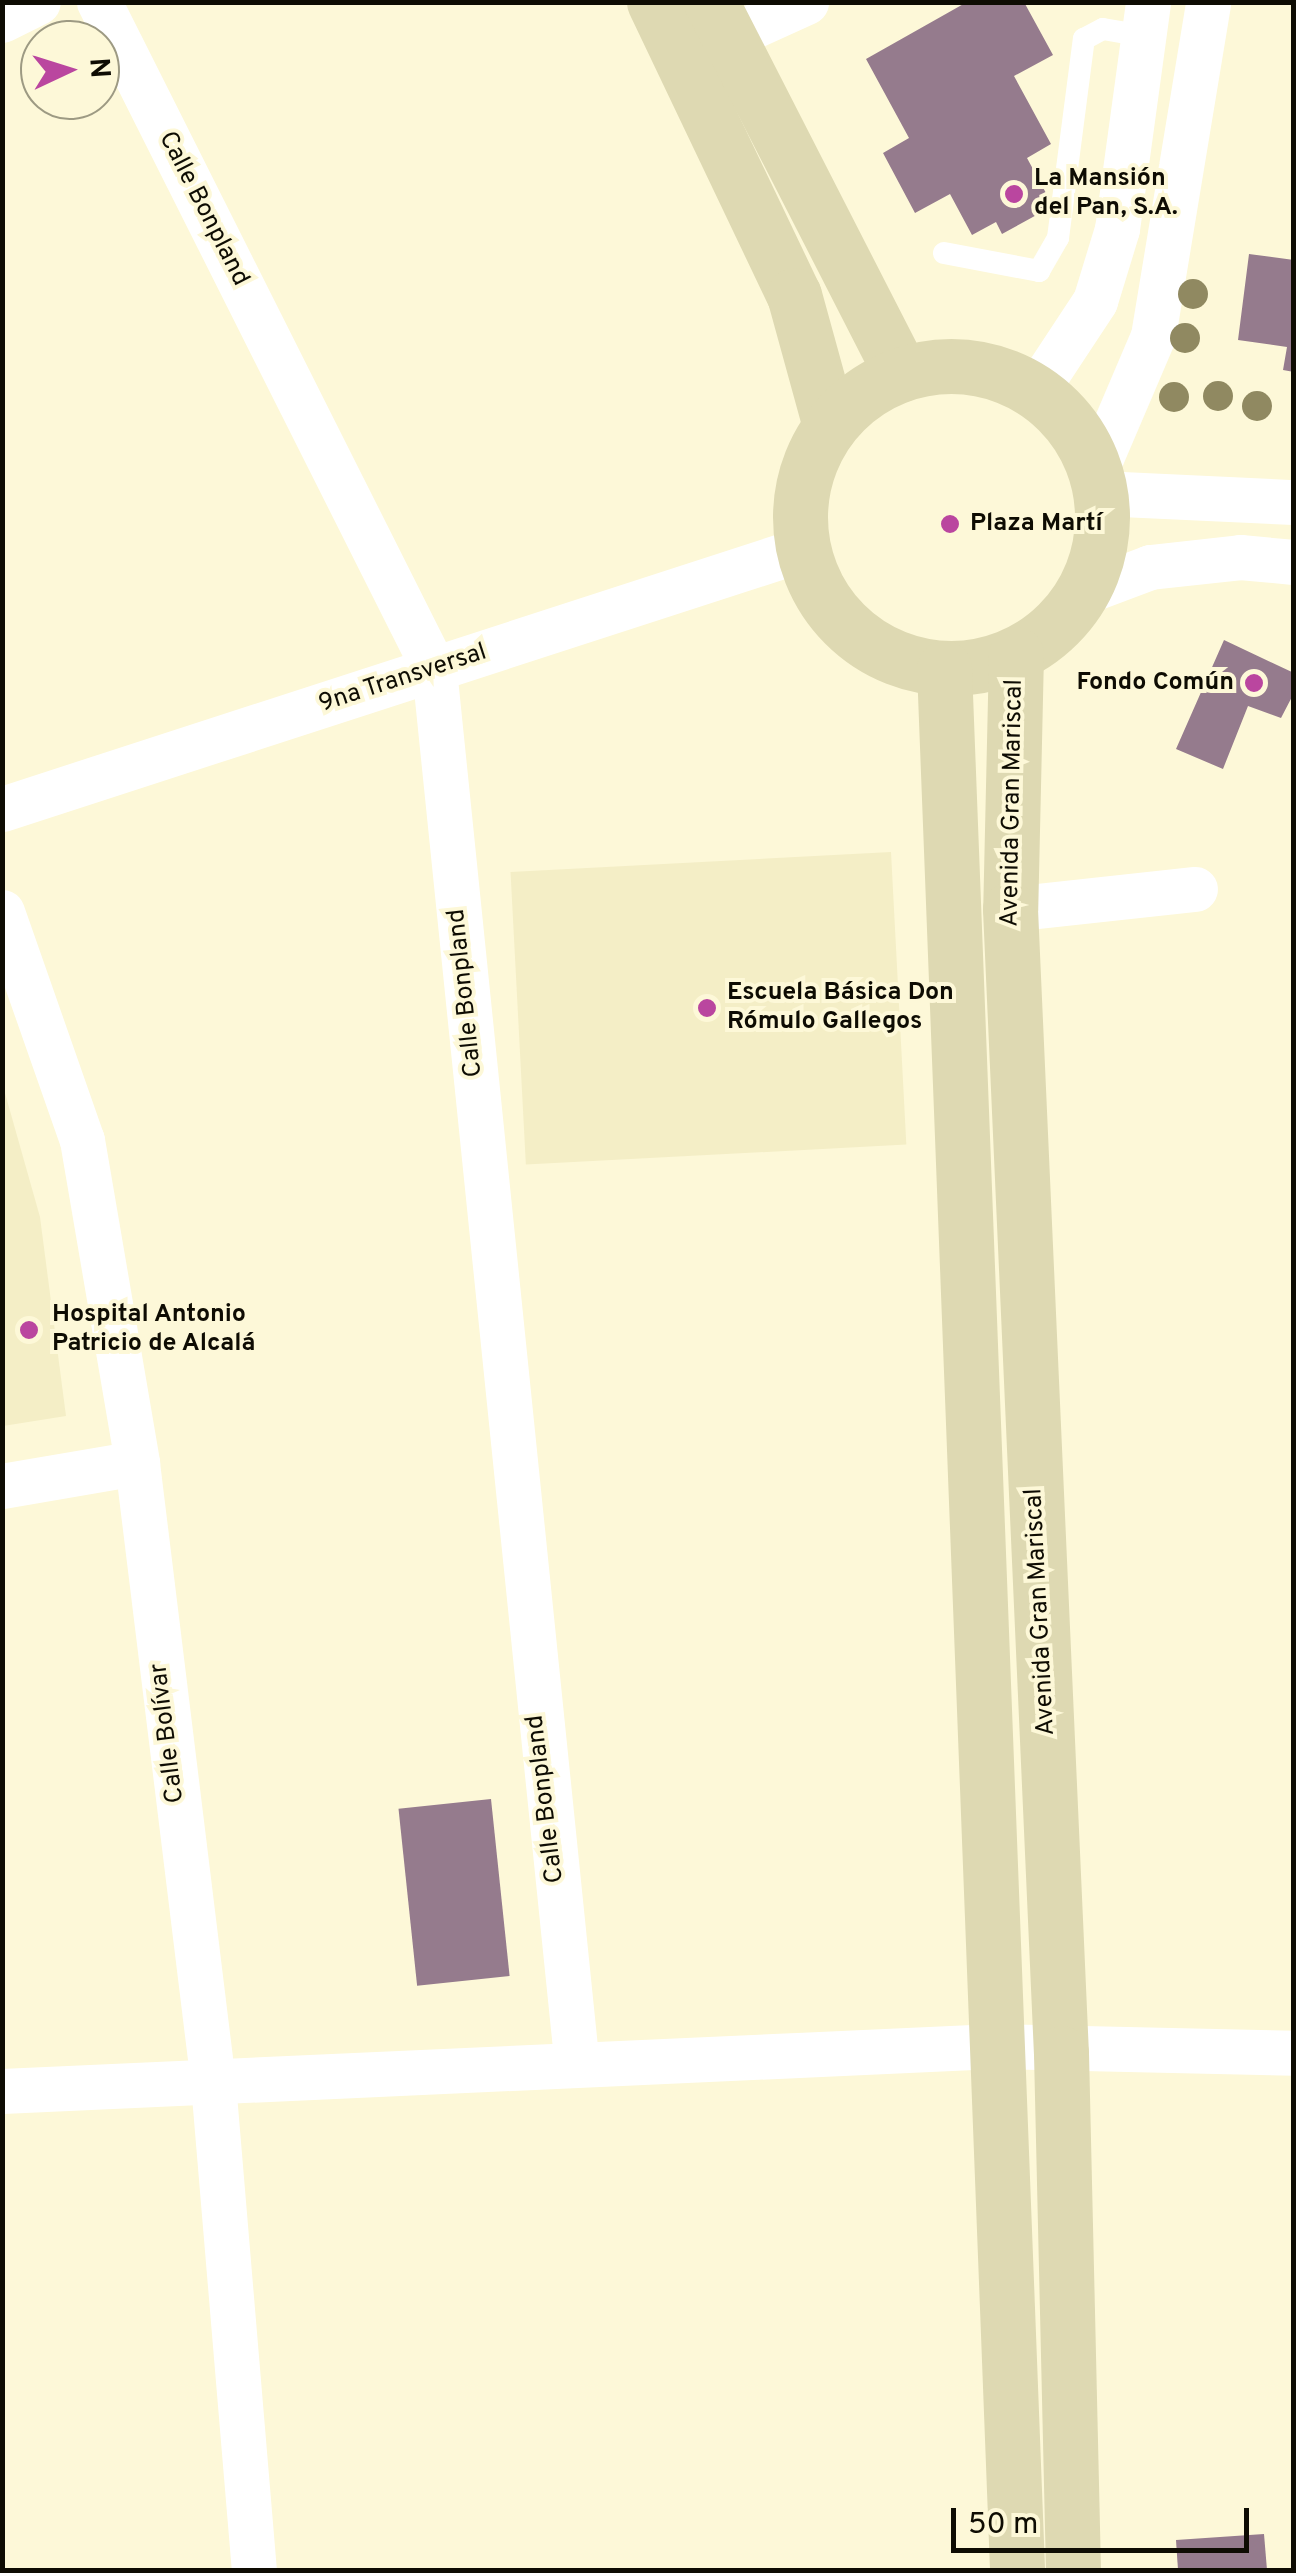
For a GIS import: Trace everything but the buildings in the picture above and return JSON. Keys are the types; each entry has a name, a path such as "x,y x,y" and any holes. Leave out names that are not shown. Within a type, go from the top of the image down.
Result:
{"street":[{"path":"2,20 38,2"},
{"name":"Calle Bonpland","path":"100,2 434,669 576,2058"},
{"path":"654,2 794,295 830,426"},
{"path":"806,2 719,20 901,374"},
{"path":"1097,482 1153,336 1208,2"},
{"path":"1035,392 1095,300 1117,229 1146,19"},
{"path":"1081,594 1102,527 1097,482 1061,414 1035,392 947,365 901,374 830,426 804,485 804,549 814,582 857,636 944,668 1016,654 1081,594 1150,567 1240,557 1294,562"},
{"path":"1097,482 1294,502"},
{"name":"9na Transversal","path":"2,809 804,549"},
{"name":"Avenida Gran Mariscal","path":"1016,654 1010,909 1061,2053 1073,2570"},
{"path":"944,668 1017,2570"},
{"path":"1010,909 1196,889"},
{"name":"Calle Bolívar","path":"2,912 82,1140 137,1464 212,2083 254,2570"},
{"path":"2,1486 137,1464"},
{"path":"2,2091 212,2083 576,2058 994,2046 1061,2053 1294,2053"}],"lane":[{"path":"944,253 1040,271 1058,238 1084,40 1103,29 1146,19"}],"shaded area":[{"name":"Escuela Básica Don Rómulo Gallegos","path":"891,852 906,1145 526,1165 511,872"},
{"name":"Hospital Antonio Patricio de Alcalá","path":"3,1086 40,1217 66,1416 3,1426"}],"place":[{"name":"La Mansión del Pan, S.A.","path":"1014,194"},
{"name":"Plaza Martí","path":"950,524"},
{"name":"Fondo Común","path":"1254,683"},
{"name":"Escuela Básica Don Rómulo Gallegos","path":"707,1008"},
{"name":"Hospital Antonio Patricio de Alcalá","path":"29,1330"}]}
